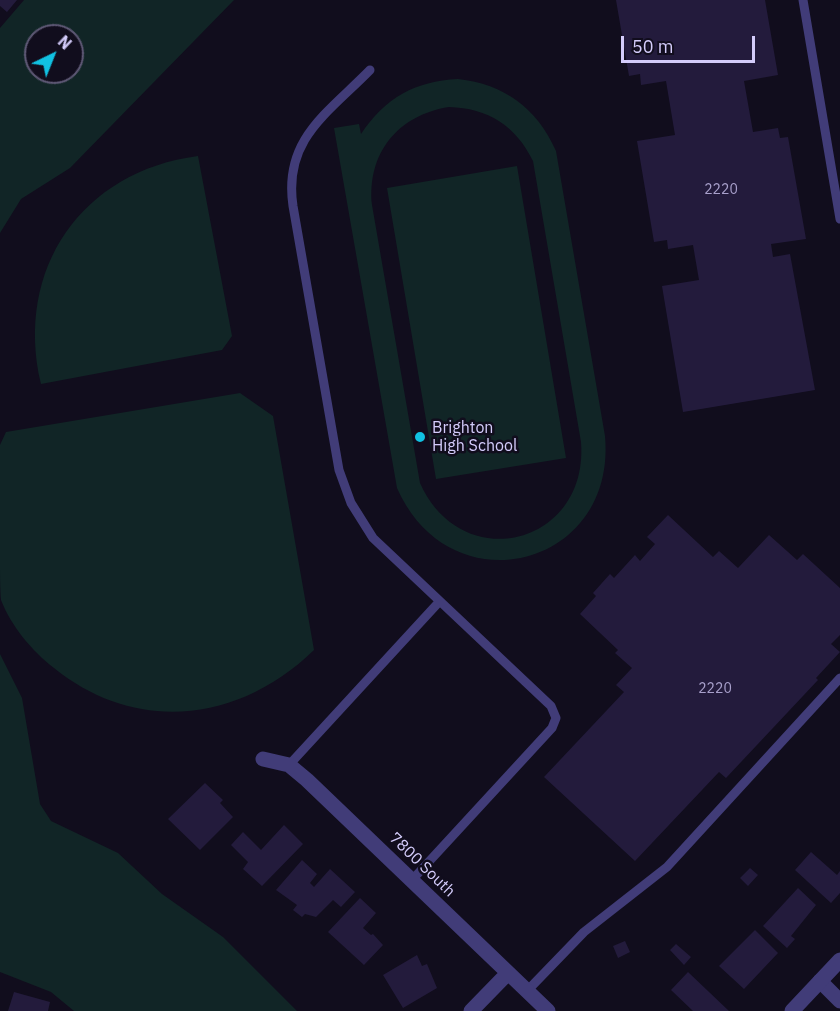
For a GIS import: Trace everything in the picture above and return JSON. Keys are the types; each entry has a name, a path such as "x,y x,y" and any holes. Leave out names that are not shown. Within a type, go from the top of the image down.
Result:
{"street":[{"path":"263,759 289,765"},
{"name":"7800 South","path":"289,765 548,1011"},
{"path":"792,1011 840,960"},
{"path":"471,1011 508,973"},
{"path":"820,981 840,1001"}],"lane":[{"path":"803,0 837,179 840,219"},
{"path":"370,70 303,140 291,172 291,195 335,453 344,487 373,538 551,706 556,718 552,728 412,880"},
{"path":"289,765 439,602"},
{"path":"527,991 584,932 667,867 840,678"}],"green space":[{"path":"24,0 234,0 70,168 21,199 0,233 0,28"},
{"path":"458,79 490,86 517,101 539,122 556,151 605,436 602,481 585,517 558,542 525,557 489,560 454,549 422,526 397,488 334,128 359,124 361,134 380,110 391,101 415,88 442,80","holes":["449,107 463,108 488,115 499,121 518,138 533,161 581,442 578,477 565,505 545,525 519,536 492,538 464,531 439,512 420,483 372,205 372,186 381,153 401,128 431,111"]},
{"path":"198,156 232,336 222,350 41,384 35,342 38,302 48,265 66,232 90,204 121,182 157,165"},
{"path":"517,166 566,458 436,479 387,188"},
{"path":"240,393 273,416 314,650 285,674 254,693 221,705 187,711 153,711 119,704 86,689 54,668 38,654 16,628 1,600 0,445 6,432"},
{"path":"0,654 22,698 40,804 51,821 118,853 162,894 223,937 297,1011 74,1011 51,992 0,972"}],"building":[{"path":"0,0 17,0 7,12 0,6"},
{"path":"616,0 765,0 778,75 744,81 753,132 778,128 780,138 788,137 806,239 771,244 773,257 790,254 815,390 683,412 662,286 699,280 693,245 668,249 667,240 654,242 637,141 675,135 666,81 641,85 640,74 629,76"},
{"path":"668,515 713,557 719,551 738,568 769,535 797,560 803,554 840,588 840,635 831,644 840,652 816,678 818,680 726,778 719,772 635,861 544,777 624,692 616,685 632,668 615,653 618,650 580,614 596,596 593,593 610,574 614,578 635,555 640,561 655,544 647,537"},
{"path":"205,783 223,800 220,803 233,817 200,850 168,819"},
{"path":"284,825 303,844 262,886 243,869 248,862 231,845 243,832 261,850"},
{"path":"811,852 837,875 840,871 840,893 831,903 795,870"},
{"path":"302,860 317,874 310,883 314,887 330,869 355,892 341,907 333,900 316,917 305,914 302,917 293,910 297,905 276,890"},
{"path":"750,868 758,875 748,886 740,878"},
{"path":"798,888 816,905 791,936 795,939 787,948 763,926"},
{"path":"360,898 376,913 363,928 371,935 373,934 383,945 364,965 328,932"},
{"path":"755,930 778,953 744,989 719,966"},
{"path":"625,941 630,952 618,958 613,946"},
{"path":"676,944 691,957 684,965 670,950"},
{"path":"417,955 422,966 427,964 437,988 403,1008 383,975"},
{"path":"688,972 729,1011 693,1011 671,990"},
{"path":"14,992 50,1002 48,1011 8,1011"}],"place":[{"name":"Brighton High School","path":"420,437"}]}
